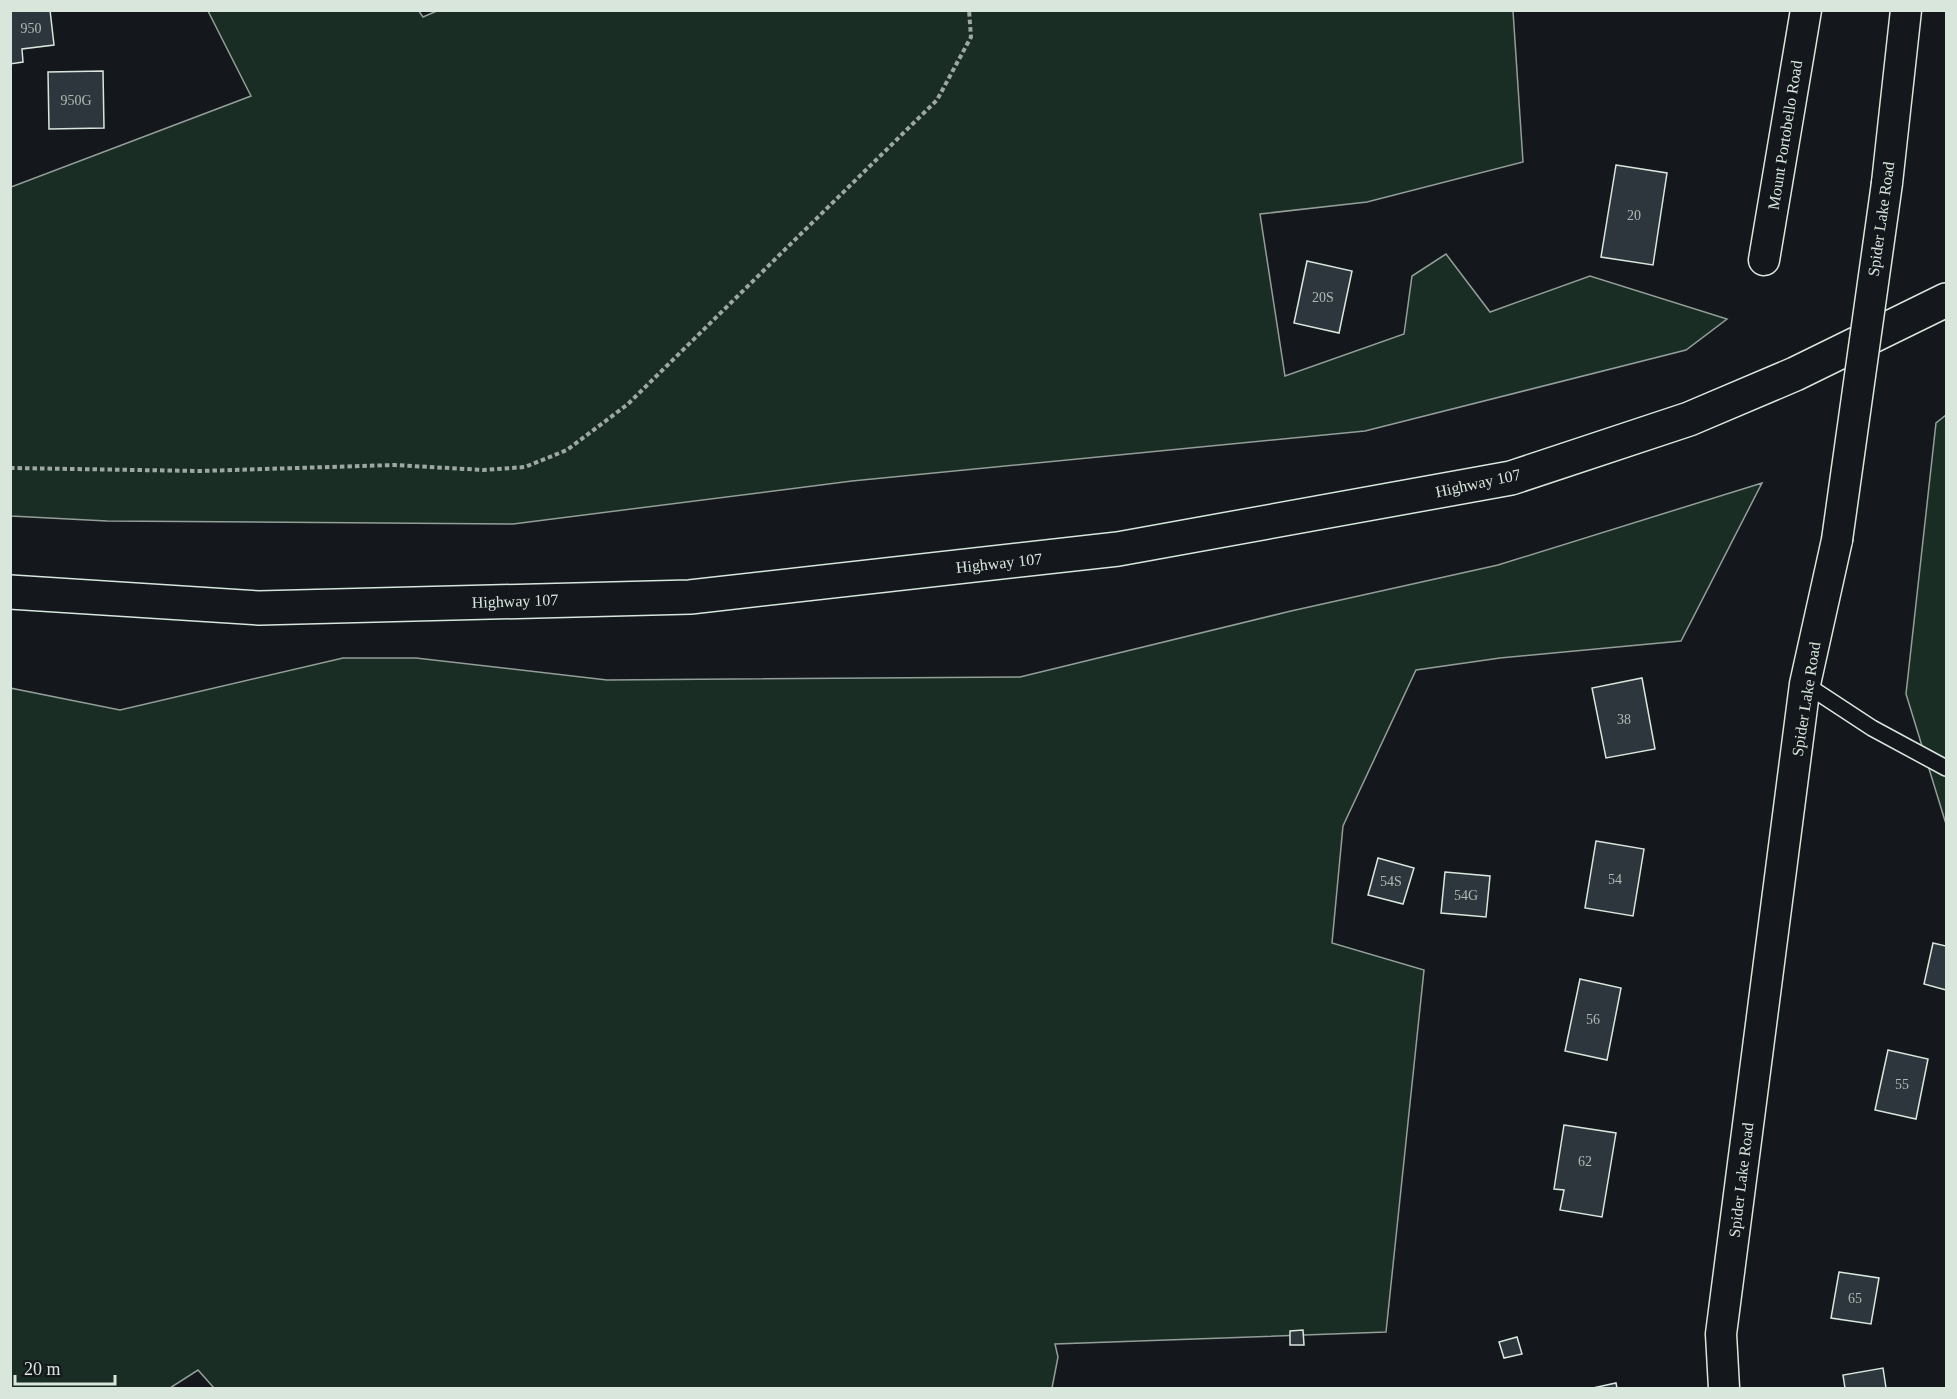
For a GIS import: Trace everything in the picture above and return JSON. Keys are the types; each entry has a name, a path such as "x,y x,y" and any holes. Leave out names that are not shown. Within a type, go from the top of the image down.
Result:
{"highway":[{"name":"Highway 107","path":"10,592 259,608 690,597 1118,549 1511,478 1689,420 1795,374 1947,300"}],"street":[{"name":"Mount Portobello Road","path":"1764,260 1806,10"},
{"name":"Spider Lake Road","path":"1724,1389 1721,1334 1805,684 1837,540 1887,183 1906,10"}],"lane":[{"path":"1805,684 1872,728 1947,768"}],"path":[{"path":"10,468 200,471 394,465 483,470 525,467 567,450 628,404 937,100 971,37 969,10"}],"green space":[{"path":"418,10 423,17 439,10 1513,11 1523,162 1367,202 1260,214 1285,376 1404,334 1412,276 1446,254 1490,312 1590,276 1727,319 1686,350 1365,431 852,481 513,524 107,521 11,516 11,187 251,96 208,11"},
{"path":"1946,415 1946,824 1906,694 1936,423"},
{"path":"1762,483 1681,641 1500,658 1416,670 1343,826 1332,943 1424,970 1386,1332 1055,1344 1058,1357 1052,1388 214,1388 198,1370 170,1388 11,1388 10,688 120,710 343,658 416,658 607,680 1020,677 1291,611 1498,565"}],"building":[{"path":"10,10 50,10 54,45 22,49 23,62 10,64"},
{"path":"103,71 104,128 49,129 48,72"},
{"path":"1616,165 1667,173 1653,265 1601,257"},
{"path":"1307,261 1352,271 1339,333 1294,323"},
{"path":"1642,678 1655,749 1606,758 1592,688"},
{"path":"1596,841 1644,849 1633,916 1585,908"},
{"path":"1378,858 1414,868 1403,904 1368,895"},
{"path":"1445,872 1490,876 1486,917 1441,913"},
{"path":"1933,943 1946,946 1946,990 1924,984"},
{"path":"1580,979 1621,988 1607,1060 1565,1051"},
{"path":"1888,1050 1928,1059 1916,1119 1875,1110"},
{"path":"1564,1125 1616,1133 1602,1217 1560,1210 1564,1190 1554,1189"},
{"path":"1839,1272 1879,1278 1871,1324 1831,1318"},
{"path":"1303,1330 1304,1345 1290,1345 1290,1331"},
{"path":"1517,1337 1522,1354 1504,1358 1499,1342"},
{"path":"1883,1368 1886,1388 1845,1388 1843,1375"},
{"path":"1616,1383 1617,1388 1593,1388"}]}
